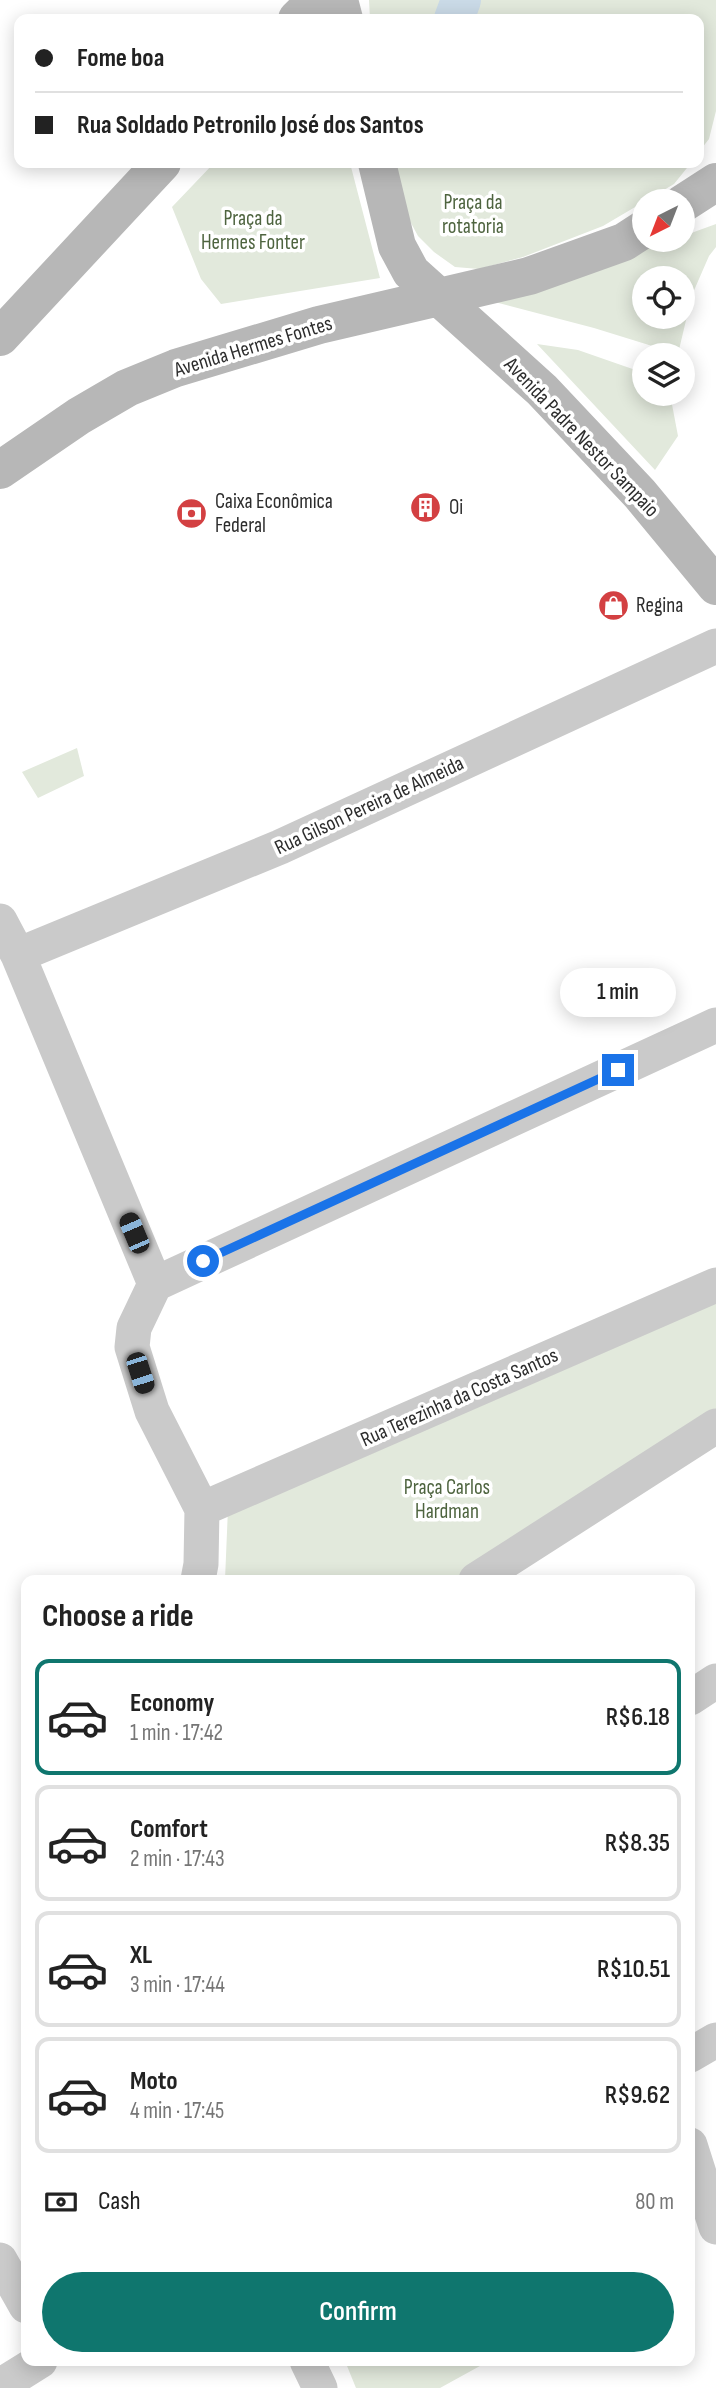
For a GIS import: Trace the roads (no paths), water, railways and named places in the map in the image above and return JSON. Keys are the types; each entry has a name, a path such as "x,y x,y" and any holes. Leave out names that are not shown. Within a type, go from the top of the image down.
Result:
{"main road":[{"path":"303,14 316,0"},
{"path":"0,337 157,168"},
{"name":"Avenida Padre Nestor Sampaio","path":"378,168 397,246 411,272 542,390 640,494 716,586"},
{"path":"695,196 716,182"},
{"name":"Avenida Hermes Fontes","path":"0,470 79,416 127,388 176,368 319,325 529,276 632,237"}],"street":[{"name":"Rua Gilson Pereira de Almeida","path":"18,955 280,847 716,646"},
{"path":"0,921 18,955 155,1283"},
{"path":"199,1575 202,1509 152,1411 132,1348 134,1328 155,1283 716,1026"},
{"name":"Rua Terezinha da Costa Santos","path":"202,1509 716,1285"},
{"path":"485,1575 716,1426"},
{"path":"695,1695 716,1681"},
{"path":"695,2052 716,2040"},
{"path":"695,2161 716,2227"},
{"path":"0,2260 21,2296"},
{"path":"0,2386 32,2366"},
{"path":"309,2366 320,2388"}],"waterway":[{"path":"456,14 461,0"}],"place":[{"name":"Oi","path":"426,507"},
{"name":"Caixa Econômica Federal","path":"192,513"},
{"name":"Regina","path":"613,605"}],"park label":[{"name":"Praça da rotatoria","path":"473,214"},
{"name":"Praça da Hermes Fonter","path":"253,230"},
{"name":"Praça Carlos Hardman","path":"447,1499"}]}
